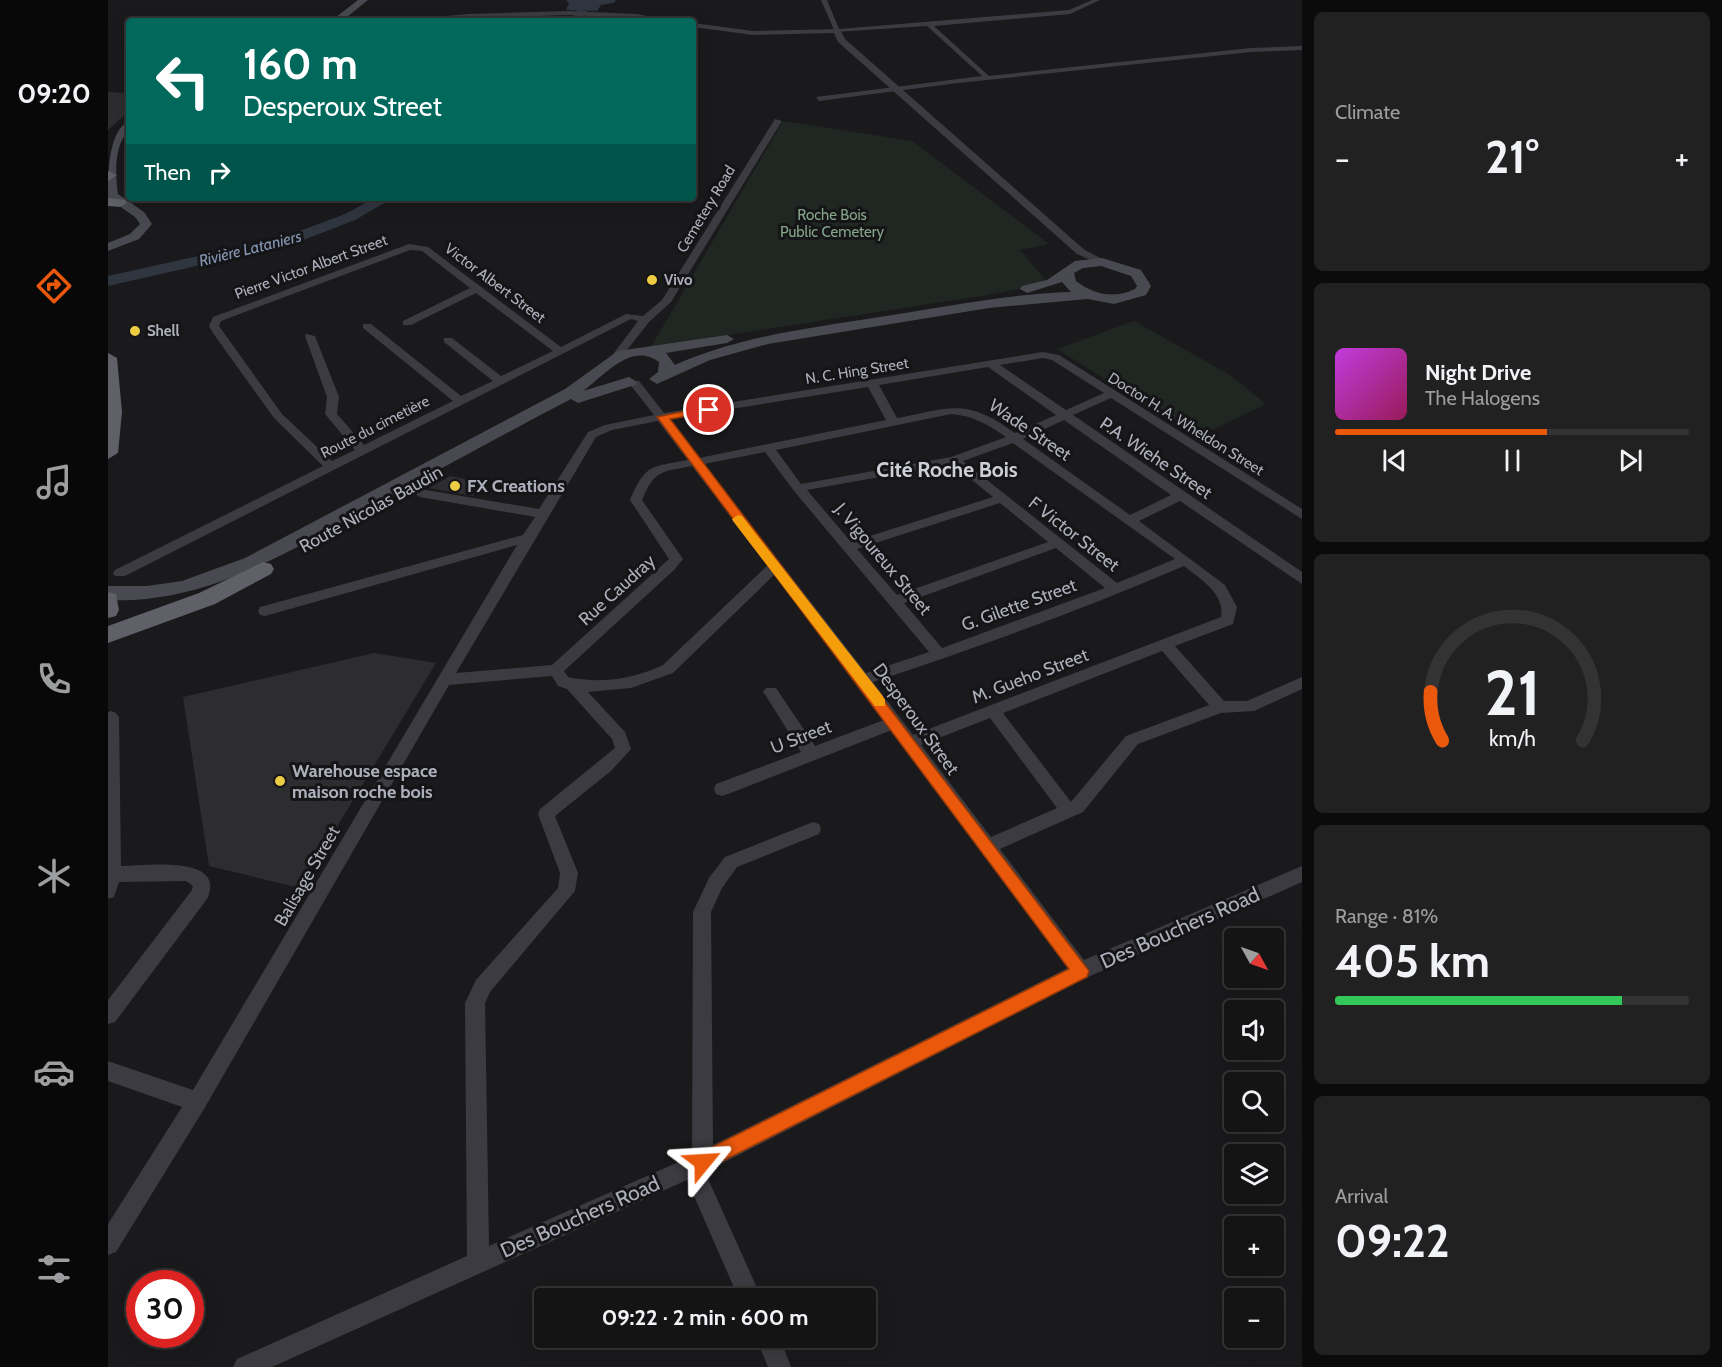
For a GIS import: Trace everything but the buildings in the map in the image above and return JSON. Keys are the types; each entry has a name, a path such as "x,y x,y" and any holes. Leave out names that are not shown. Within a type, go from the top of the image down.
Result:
{"highway":[{"path":"108,358 113,412 108,453"},
{"path":"108,635 216,597 242,584 263,569"},
{"path":"108,600 108,610"}],"main road":[{"path":"340,18 364,0"},
{"path":"108,247 132,239 142,231 146,224 139,213 110,189 110,151 117,137 126,127"},
{"path":"632,383 611,373 614,360 645,351 1032,288 1052,283 1070,270 1102,262"},
{"name":"Route Nicolas Baudin","path":"108,627 212,592 263,569 571,401 603,388 656,379 705,357 767,340 989,304 1044,297 1087,295 1124,299 1141,292 1144,286 1136,273 1102,262"},
{"path":"1070,270 1069,283 1087,295"},
{"path":"645,351 660,355 668,364 668,369 656,379"},
{"name":"Route Nicolas Baudin","path":"108,592 161,594 217,578 252,563 571,392 588,382 614,360"}],"street":[{"path":"824,0 833,31 1067,252 1070,270"},
{"path":"696,26 751,36 853,31 1070,12 1097,0"},
{"path":"447,18 558,11 645,18"},
{"path":"929,25 988,78"},
{"path":"819,99 988,78 1251,50 1302,48"},
{"path":"892,89 1081,252 1102,262"},
{"name":"Cemetery Road","path":"614,360 645,320 666,302 778,121"},
{"name":"Victor Albert Street","path":"409,247 425,249 560,351"},
{"name":"Pierre Victor Albert Street","path":"331,467 278,416 214,326 220,317 409,247"},
{"path":"407,323 476,289"},
{"name":"Route du cimetière","path":"120,573 630,316 645,320"},
{"path":"366,326 460,401"},
{"path":"310,336 333,397 331,414 362,451"},
{"path":"631,336 645,351"},
{"path":"448,340 500,381"},
{"name":"N. C. Hing Street","path":"658,411 872,383 1043,355 1055,357"},
{"name":"Doctor H. A. Wheldon Street","path":"1055,357 1302,515"},
{"name":"P.A. Wiehe Street","path":"991,364 1302,579"},
{"path":"656,379 650,388 658,411"},
{"name":"Desperoux Street","path":"632,383 658,411 1081,971"},
{"path":"872,383 893,422"},
{"path":"798,488 954,460 1012,439 1111,394"},
{"name":"Balisage Street","path":"108,1244 196,1102 528,538 592,435 658,411"},
{"name":"Wade Street","path":"694,460 951,411 970,412 989,420 1012,439 1185,560 1220,588 1230,607"},
{"name":"J. Vigoureux Street","path":"766,446 798,488 940,655"},
{"name":"Rue Caudray","path":"556,670 676,559 636,500 646,477 660,469 694,460"},
{"name":"F Victor Street","path":"954,460 1000,499 1117,590"},
{"path":"420,493 543,514"},
{"path":"1128,520 1179,496"},
{"path":"849,547 1000,499"},
{"path":"265,611 528,538"},
{"path":"896,602 1058,543"},
{"name":"G. Gilette Street","path":"863,680 940,655 1117,590 1185,560"},
{"path":"445,680 556,670 563,682 573,685 635,683 662,672 774,567"},
{"name":"M. Gueho Street","path":"910,743 1228,620 1230,607"},
{"path":"1165,645 1220,707"},
{"path":"987,847 1077,807 1132,740 1220,707 1249,707 1302,683"},
{"path":"478,1263 475,1003 483,986 566,891 569,873 546,814 565,796 610,765 623,749 619,736 573,685"},
{"path":"771,692 811,754"},
{"path":"993,711 1068,811"},
{"path":"108,1015 201,893 202,883 189,873 109,880 111,717"},
{"name":"U Street","path":"722,789 895,722"},
{"path":"747,1288 698,1164 702,912 716,882 731,862 813,829"},
{"name":"Des Bouchers Road","path":"245,1367 698,1164 1081,971 1302,874"},
{"path":"108,1071 196,1102"},
{"path":"772,1348 780,1366"}],"green space":[{"name":"Roche Bois Public Cemetery","path":"783,121 912,141 1049,244 1020,250 1048,283 988,295 651,347"},
{"path":"1134,321 1230,375 1266,404 1197,437 1057,349"}],"shaded area":[{"path":"566,0 616,0 613,3 601,5 597,11 566,10 569,3"}],"waterway":[{"name":"Rivière Lataniers","path":"577,18 582,11"},
{"name":"Rivière Lataniers","path":"108,281 288,241 350,217 380,201"}],"slow traffic":[{"path":"738,519 880,703"}],"place":[{"name":"Vivo","path":"652,280"},
{"name":"Shell","path":"135,331"},
{"name":"FX Creations","path":"455,486"},
{"name":"Warehouse espace maison roche bois","path":"280,781"}],"district":[{"name":"Cité Roche Bois","path":"947,470"}],"route":[{"path":"703,1162 1081,971 663,417 709,410"}]}
